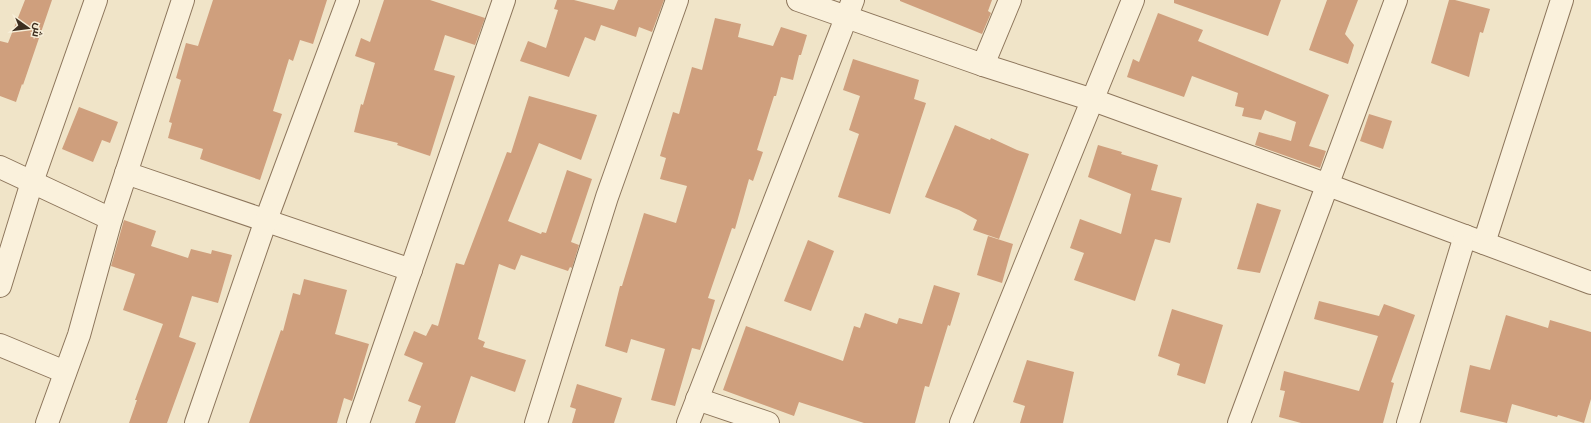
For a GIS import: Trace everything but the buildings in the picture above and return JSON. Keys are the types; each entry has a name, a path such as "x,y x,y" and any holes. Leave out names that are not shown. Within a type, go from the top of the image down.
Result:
{"street":[{"path":"0,286 32,182 96,0"},
{"path":"46,423 79,335 111,219 183,0"},
{"path":"196,423 266,220 348,0"},
{"path":"358,423 504,0"},
{"path":"536,423 607,197 677,0"},
{"path":"798,0 850,9 983,65 1093,100 1328,185 1591,283"},
{"path":"983,65 1010,0"},
{"path":"960,423 1133,0"},
{"path":"1238,423 1396,0"},
{"path":"1408,423 1562,0"},
{"path":"688,423 850,9"},
{"path":"0,167 111,219"},
{"path":"126,172 411,270"},
{"path":"0,345 65,372"},
{"path":"697,399 768,423"}]}
